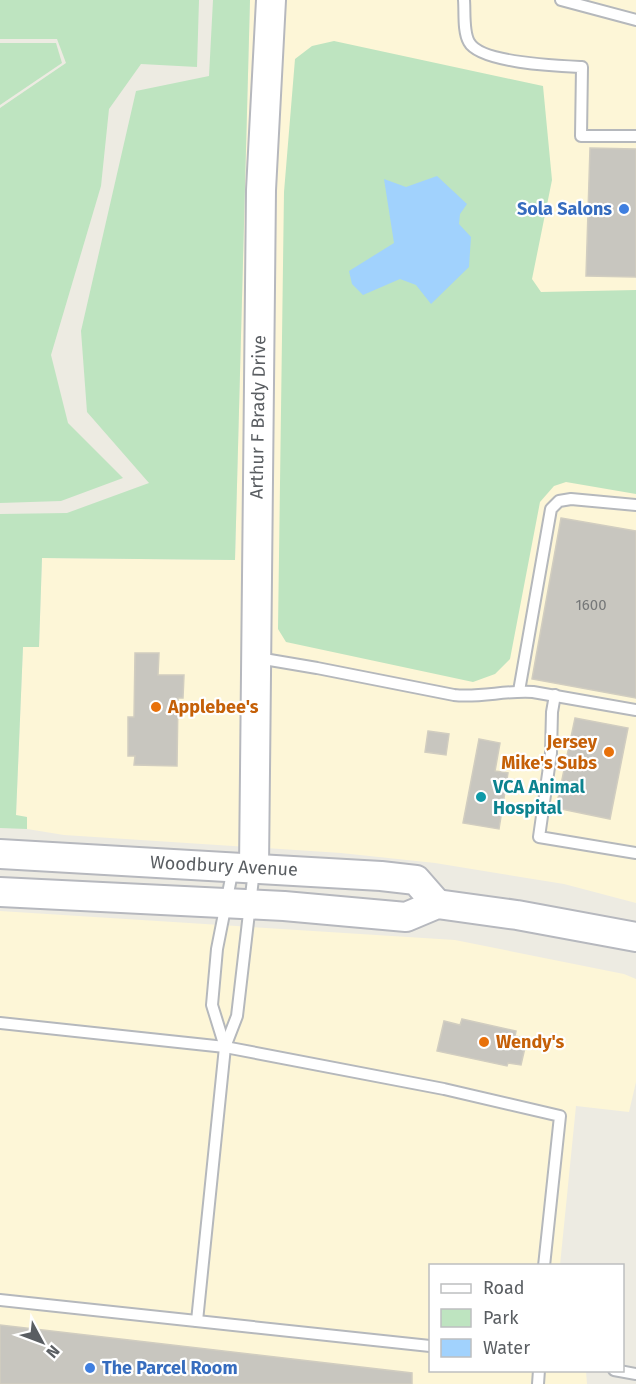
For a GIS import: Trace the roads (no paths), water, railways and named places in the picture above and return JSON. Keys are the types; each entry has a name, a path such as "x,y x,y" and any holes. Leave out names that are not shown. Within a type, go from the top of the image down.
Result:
{"main road":[{"name":"Arthur F Brady Drive","path":"244,867 253,834 261,202 271,0"},
{"name":"Woodbury Avenue","path":"0,854 335,872 416,880 437,904"},
{"name":"Woodbury Avenue","path":"0,892 238,904 406,916 437,904 517,915 636,937"}],"lane":[{"path":"269,32 281,0"},
{"path":"464,0 467,39 474,48 522,64 582,67 581,136 636,136"},
{"path":"561,0 636,20"},
{"path":"519,691 551,509 559,501 571,499 636,505"},
{"path":"255,657 454,696 519,691 555,695 636,711"},
{"path":"555,695 552,712 551,753 539,837 636,853"},
{"path":"197,1321 225,1047 237,1016 238,904 244,867"},
{"path":"225,1047 212,1005 217,949 238,904 244,867"},
{"path":"0,1023 225,1047 444,1089 560,1116 543,1264"},
{"path":"0,1300 429,1347"}],"water":[{"path":"437,176 467,204 460,214 459,224 471,237 469,267 431,304 416,285 400,279 363,295 352,284 349,271 394,243 384,179 406,187"}],"place":[{"name":"Sola Salons","path":"624,209"},
{"name":"Applebee's","path":"156,707"},
{"name":"Jersey Mike's Subs","path":"609,752"},
{"name":"VCA Animal Hospital","path":"481,797"},
{"name":"Wendy's","path":"484,1042"},
{"name":"The Parcel Room","path":"90,1368"}]}
